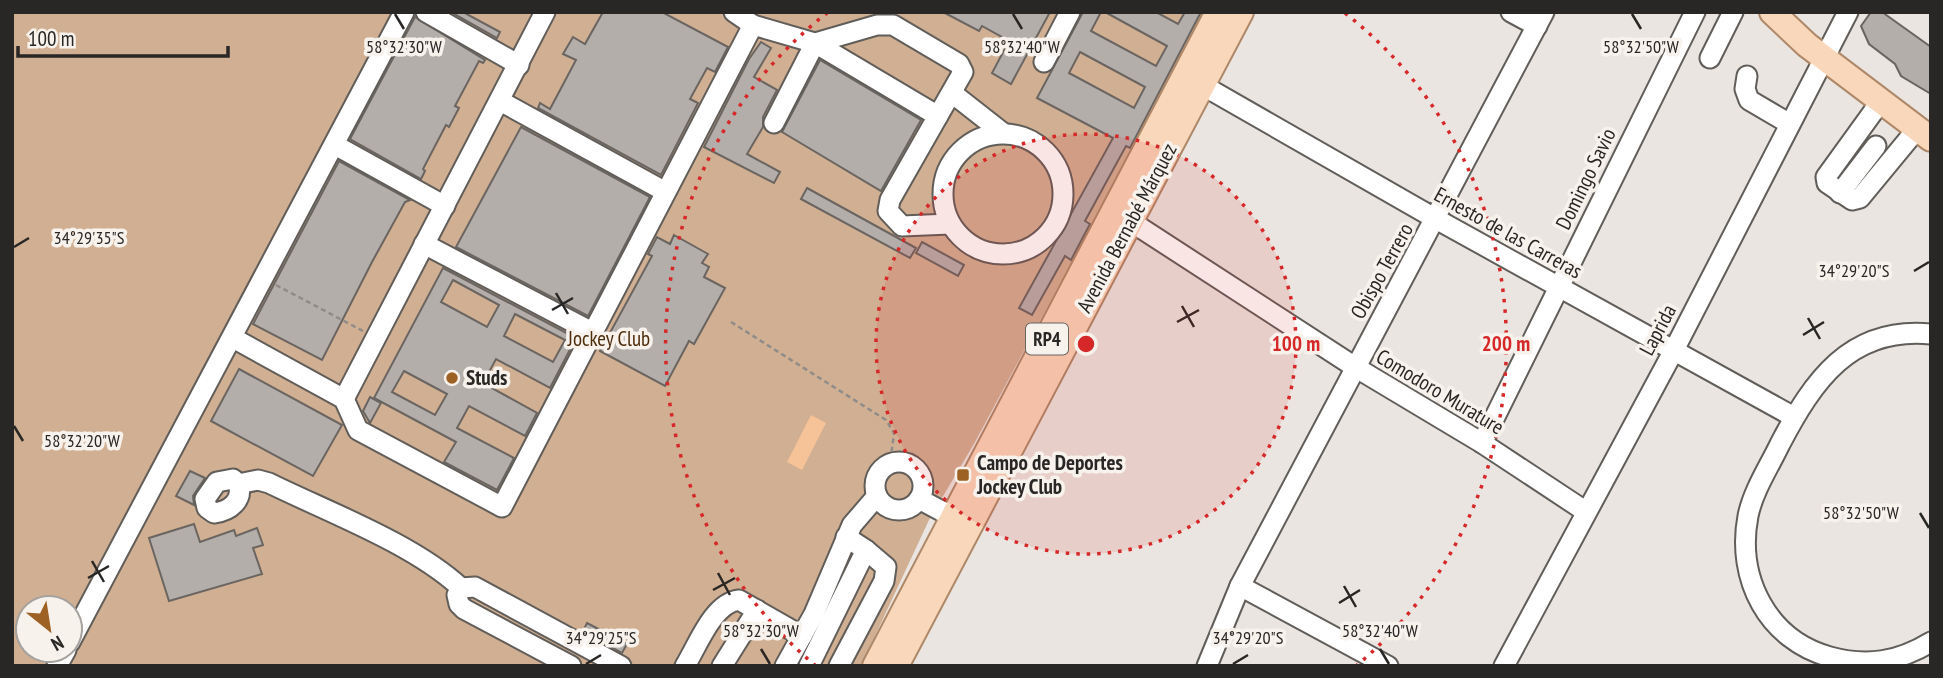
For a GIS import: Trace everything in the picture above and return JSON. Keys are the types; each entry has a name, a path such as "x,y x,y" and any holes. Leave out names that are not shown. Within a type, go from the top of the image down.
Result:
{"main road":[{"name":"Avenida Bernabé Márquez","path":"903,663 962,521 1218,12"},
{"name":"Avenida Bernabé Márquez","path":"875,666 962,521 1130,221 1241,12"},
{"path":"1772,12 1825,58 1924,134"}],"street":[{"path":"84,616 404,12"},
{"path":"426,12 519,65"},
{"path":"344,399 545,12"},
{"path":"734,12 753,25 815,43 938,116"},
{"path":"1044,62 1070,12"},
{"path":"1511,12 1540,19"},
{"name":"Domingo Savio","path":"1482,443 1695,12"},
{"path":"1710,58 1733,12"},
{"name":"Laprida","path":"1504,666 1584,511 1673,352 1848,12"},
{"name":"Obispo Terrero","path":"1207,666 1240,586 1540,19"},
{"path":"233,338 344,399 358,430 502,507 664,191 753,25"},
{"path":"774,123 815,43 877,25 893,25 961,67 963,72 890,200 888,211 901,226 950,224"},
{"path":"1746,76 1745,89 1749,100 1790,124"},
{"name":"Ernesto de las Carreras","path":"1202,85 1673,352 1794,417"},
{"path":"952,93 1003,133 1034,142 1056,163 1064,183 1064,194 1056,224 1033,246 1003,255 982,251 964,240 950,224 943,204 943,183 951,163 974,142 1003,133"},
{"path":"500,101 664,191"},
{"path":"1881,101 1826,177 1827,183 1840,193 1852,200 1860,198 1924,134"},
{"path":"335,145 445,206"},
{"path":"1840,193 1876,146"},
{"name":"Comodoro Murature","path":"1130,221 1355,367 1482,443 1584,511"},
{"path":"424,244 592,332"},
{"path":"1931,334 1887,337 1861,345 1822,375 1794,417 1758,489 1748,515 1746,539 1755,594 1774,626 1802,658 1865,664 1895,660 1931,642"},
{"path":"906,463 918,471 923,485 919,499 908,508 894,510 881,503 877,496 875,488 878,473 890,464 906,463"},
{"path":"238,484 258,481 269,483 405,551 446,574 461,588 475,587 621,666"},
{"path":"785,666 802,636 846,537 863,509 877,496"},
{"path":"919,499 962,521"},
{"path":"839,666 884,581 886,567 846,537"},
{"path":"809,666 866,550"},
{"path":"1240,586 1388,666"},
{"path":"461,588 457,595 459,604 464,609 571,666"},
{"path":"685,666 713,619 727,603 739,600 802,636"},
{"path":"722,666 757,610"}],"path":[{"path":"264,278 375,338"},
{"path":"731,322 886,420 894,433 890,464"}],"green space":[{"name":"Jockey Club","path":"12,12 1206,12 975,442 929,520 861,666 12,666"}],"shaded area":[{"path":"811,415 826,423 802,470 787,462"}],"building":[{"path":"451,12 463,12 500,32 497,38"},
{"path":"603,12 662,12 728,47 715,72 707,68 690,99 698,103 661,175 538,108 540,103 550,109 576,60 563,54 573,37 585,44"},
{"path":"943,12 1050,12 1011,84 992,73 1009,41 982,26 979,31"},
{"path":"1083,12 1101,12 1091,31 1156,66 1167,46 1105,12 1156,12 1178,24 1185,12 1201,12 1130,148 1126,146 1085,221 1090,224 1071,260 1065,256 1032,315 1019,308 1113,138 1037,98","holes":["1080,52 1145,87 1134,108 1069,73"]},
{"path":"1871,12 1882,12 1931,47 1931,94 1901,76 1895,64 1869,44 1861,26"},
{"path":"415,17 485,60 483,63 479,61 455,106 459,108 449,127 446,125 423,169 425,171 421,179 350,139"},
{"path":"761,42 771,48 754,77 777,90 763,117 763,127 747,154 780,172 774,183 704,147 749,59"},
{"path":"820,60 921,120 881,191 782,132"},
{"path":"521,127 650,197 588,316 456,247"},
{"path":"339,161 410,200 405,202 372,262 322,360 253,324"},
{"path":"807,188 916,248 910,258 801,199"},
{"path":"674,235 708,254 702,263 709,267 704,277 725,288 694,344 689,341 665,386 600,351 652,256 648,254 657,237 670,244"},
{"path":"922,242 964,265 958,276 916,253"},
{"name":"Studs","path":"443,268 576,338 550,388 496,359 483,383 537,413 525,436 469,406 457,428 514,458 497,490 444,462 456,442 374,398","holes":["453,280 499,305 487,327 441,302","515,314 565,340 553,362 504,336","404,371 447,394 435,415 392,392"]},
{"path":"239,369 342,425 313,476 211,421"},
{"path":"370,397 381,403 370,423 363,411"},
{"path":"190,471 205,478 193,496 194,505 176,496"},
{"path":"194,524 200,542 234,530 236,536 257,528 263,545 253,548 262,574 169,601 149,538"},
{"path":"587,623 627,644 622,653 583,631"}],"place":[{"name":"Studs","path":"452,378"},
{"name":"Campo de Deportes Jockey Club","path":"963,475"}]}
